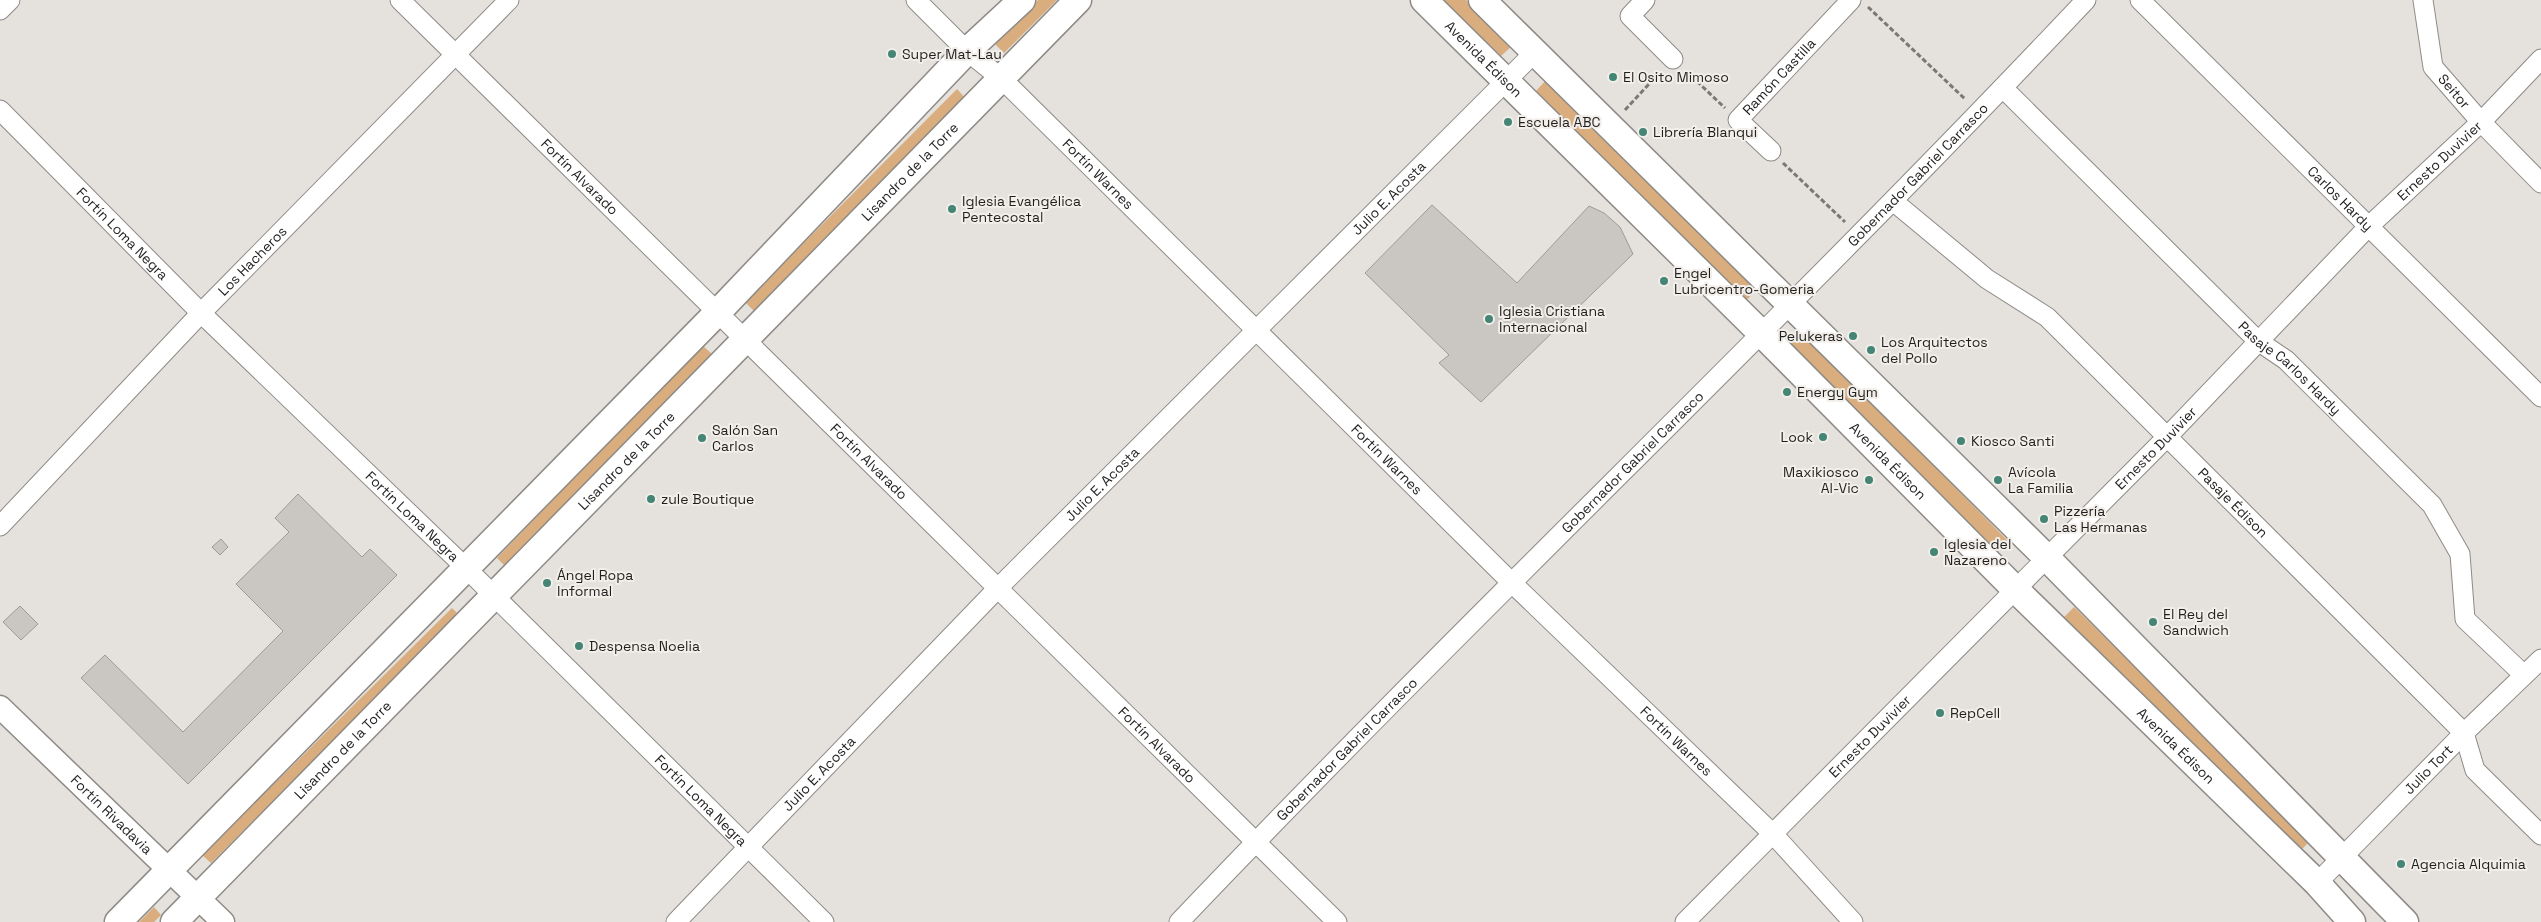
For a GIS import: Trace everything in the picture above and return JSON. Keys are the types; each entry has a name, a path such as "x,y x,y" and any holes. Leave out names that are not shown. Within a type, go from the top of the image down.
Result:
{"main road":[{"path":"118,922 717,313 967,52 1022,0"},
{"name":"Lisandro de la Torre","path":"174,922 1078,0"},
{"name":"Avenida Édison","path":"1424,0 1760,332 2015,589 2317,883 2352,922"},
{"path":"1482,0 1789,304 1828,339 2047,558 2405,922"}],"street":[{"path":"0,10 10,0"},
{"name":"Fortín Alvarado","path":"400,0 1337,922"},
{"name":"Los Hacheros","path":"0,526 201,313 509,0"},
{"name":"Fortín Warnes","path":"916,0 967,52 1002,79 1511,582 1773,834 1853,922"},
{"path":"1645,0 1630,16 1674,59"},
{"name":"Ramón Castilla","path":"1770,151 1738,120 1851,0"},
{"name":"Gobernador Gabriel Carrasco","path":"1179,922 1511,582 1980,113 2086,0"},
{"name":"Carlos Hardy","path":"2140,0 2541,397"},
{"name":"Seitor","path":"2423,0 2433,66 2481,122 2541,183"},
{"name":"Julio E. Acosta","path":"676,922 997,589 1535,52"},
{"name":"Ernesto Duvivier","path":"1685,922 2168,436 2368,227 2481,122 2541,59"},
{"name":"Pasaje Carlos Hardy","path":"2003,88 2258,341 2286,360 2432,505 2460,554 2465,619 2524,676"},
{"name":"Fortín Loma Negra","path":"0,110 201,313 467,569 824,922"},
{"name":"Pasaje Édison","path":"1893,201 1987,279 2047,317 2464,733 2475,770 2541,835"},
{"name":"Julio Tort","path":"2317,883 2464,733 2541,658"},
{"name":"Fortín Rivadavia","path":"0,707 223,922"}],"path":[{"path":"1862,0 1980,113"},
{"path":"1609,126 1674,59 1738,120"},
{"path":"1770,151 1859,235"}],"shaded area":[{"path":"1038,0 1057,0 1004,53 995,44"},
{"path":"1443,0 1466,0 1513,45 1501,56"},
{"path":"1547,79 1756,290 1745,302 1536,91"},
{"path":"957,89 966,99 754,311 745,302"},
{"path":"1799,330 2008,541 1997,553 1788,341"},
{"path":"702,345 713,355 508,569 497,558"},
{"path":"2074,607 2311,840 2300,851 2063,618"},
{"path":"452,608 460,616 211,863 202,855"},
{"path":"154,907 161,915 154,922 139,922"}],"building":[{"name":"Iglesia Cristiana Internacional","path":"1432,205 1517,283 1589,206 1604,213 1620,227 1633,254 1481,402 1439,363 1449,355 1365,273"},
{"path":"298,494 362,557 370,549 397,575 188,784 81,678 105,655 183,732 283,631 236,584 289,532 275,518"},
{"path":"221,539 228,547 220,555 212,547"},
{"path":"20,606 38,624 21,640 3,622"}],"place":[{"name":"Super Mat-Lau","path":"892,54"},
{"name":"El Osito Mimoso","path":"1613,77"},
{"name":"Escuela ABC","path":"1508,122"},
{"name":"Librería Blanqui","path":"1643,132"},
{"name":"Iglesia Evangélica Pentecostal","path":"952,209"},
{"name":"Engel Lubricentro-Gomeria","path":"1664,281"},
{"name":"Iglesia Cristiana Internacional","path":"1489,319"},
{"name":"Pelukeras","path":"1853,336"},
{"name":"Los Arquitectos del Pollo","path":"1871,350"},
{"name":"Energy Gym","path":"1787,392"},
{"name":"Look","path":"1823,437"},
{"name":"Salón San Carlos","path":"702,438"},
{"name":"Kiosco Santi","path":"1961,441"},
{"name":"Maxikiosco Al-Vic","path":"1869,480"},
{"name":"Avícola La Familia","path":"1998,480"},
{"name":"zule Boutique","path":"651,499"},
{"name":"Pizzería Las Hermanas","path":"2044,519"},
{"name":"Iglesia del Nazareno","path":"1934,552"},
{"name":"Ángel Ropa Informal","path":"547,583"},
{"name":"El Rey del Sandwich","path":"2153,622"},
{"name":"Despensa Noelia","path":"579,646"},
{"name":"RepCell","path":"1940,713"},
{"name":"Agencia Alquimia","path":"2401,864"}]}
